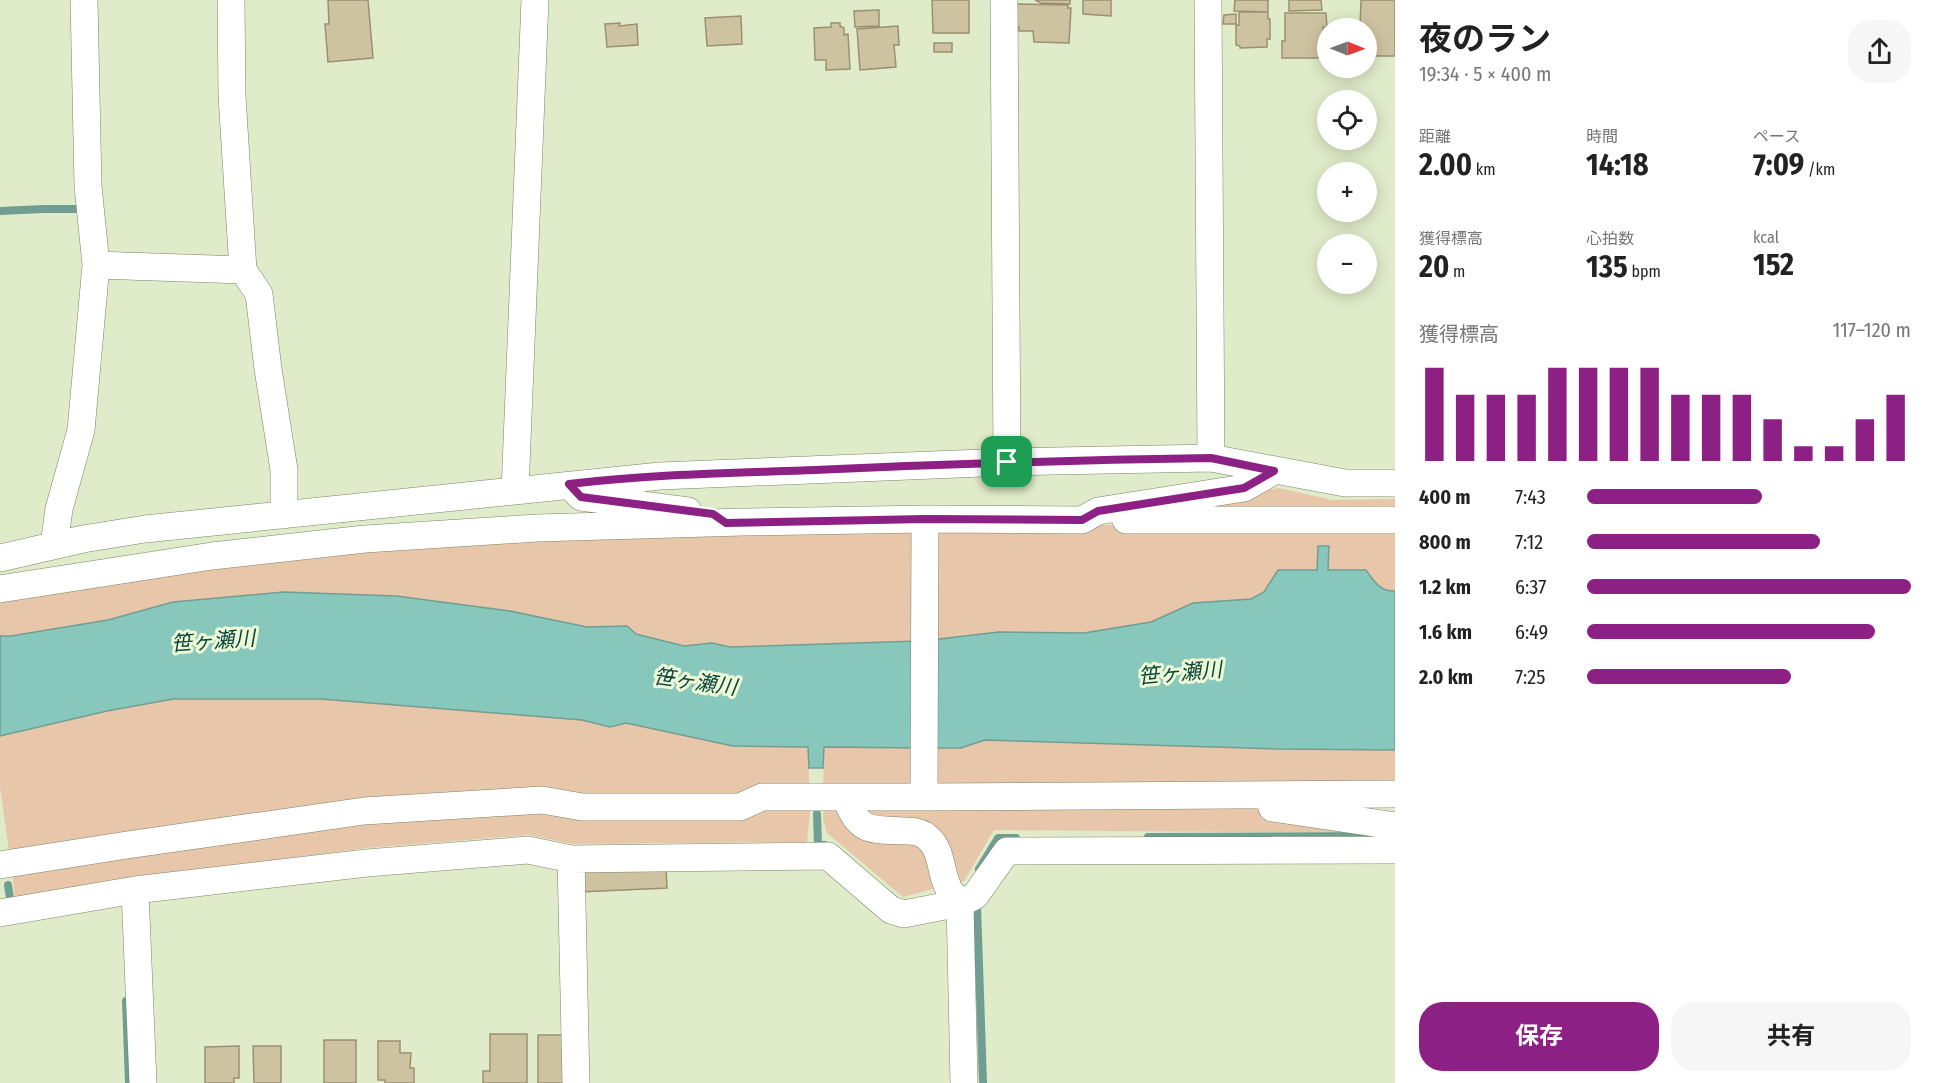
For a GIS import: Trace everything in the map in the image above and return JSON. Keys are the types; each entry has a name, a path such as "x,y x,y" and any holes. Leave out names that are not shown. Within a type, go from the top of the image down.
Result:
{"street":[{"path":"54,545 59,509 81,430 96,266 88,186 84,0"},
{"path":"231,0 232,96 243,270 259,294 284,470 284,515"},
{"path":"515,491 535,0"},
{"path":"1004,0 1007,462"},
{"path":"1208,0 1211,458"},
{"path":"96,266 243,270"},
{"path":"0,558 83,538 145,529 660,476 1007,462 1211,458 1345,483 1395,483"},
{"path":"1082,520 1098,511 1244,488 1274,471"},
{"path":"569,484 581,497 713,514 726,523"},
{"path":"0,589 212,556 365,539 537,528 726,523 1395,520"},
{"path":"924,794 925,523"},
{"path":"0,865 364,811 542,800 582,807 740,807 762,797 924,794 1395,794"},
{"path":"1241,794 1250,805 1395,826"},
{"path":"846,797 859,823 870,829 917,831 928,838 939,853 947,886 960,903 964,1083"},
{"path":"0,913 135,890 368,863 528,850 571,859 828,856 891,909 904,914 960,903 975,896 1007,851 1395,850"},
{"path":"571,859 576,1083"},
{"path":"135,890 143,1083"}],"shaded area":[{"path":"1279,488 1332,500 1395,499 1395,515 1133,511"},
{"path":"918,525 918,641 730,647 712,643 684,646 636,634 627,626 587,627 510,611 396,596 173,602 108,620 0,636 0,597 366,545"},
{"path":"931,525 1395,525 1395,591 1381,588 1366,570 1327,570 1318,546 1317,570 1278,570 1264,592 1251,599 1193,603 1151,622 1084,633 999,632 931,640"},
{"path":"173,699 321,699 582,720 610,727 626,723 733,746 809,747 809,790 737,802 582,802 10,859 0,787 0,736 107,711"},
{"path":"985,740 1278,749 1395,750 1395,790 928,790 928,748 961,748"},
{"path":"824,747 918,748 918,791 823,790"},
{"path":"811,801 807,842 573,844 529,835 367,848 130,879 15,898 12,870 365,816"},
{"path":"824,801 925,844 940,887 903,897 827,833 823,819"},
{"path":"857,803 1248,808 1386,828 1386,833 994,830 964,881 953,884 943,850 876,822"}],"water":[{"name":"笹ヶ瀬川","path":"1318,546 1329,546 1328,570 1366,570 1381,588 1395,591 1395,750 1278,749 985,740 961,748 929,748 931,640 999,632 1084,633 1151,622 1193,603 1251,599 1264,592 1278,570 1317,570"},
{"name":"笹ヶ瀬川","path":"284,592 396,596 510,611 587,627 627,626 636,634 684,646 712,643 730,647 918,641 918,748 824,747 823,768 809,768 808,747 733,746 626,723 610,727 582,720 321,699 173,699 107,711 0,736 0,636 108,620 173,602"}],"building":[{"path":"328,0 368,0 373,58 328,62 325,24 329,24"},
{"path":"932,0 969,0 969,33 933,33"},
{"path":"1035,0 1070,0 1070,4 1041,3"},
{"path":"1083,0 1111,0 1111,16 1083,14"},
{"path":"1235,0 1268,0 1268,12 1234,11"},
{"path":"1289,0 1321,0 1322,10 1289,11"},
{"path":"1361,0 1395,0 1395,56 1377,56 1377,18 1360,18"},
{"path":"1017,4 1068,5 1068,8 1071,8 1069,43 1034,42 1033,31 1019,31"},
{"path":"879,10 879,26 855,27 854,11"},
{"path":"1239,12 1268,12 1270,39 1267,39 1267,47 1240,48 1236,45 1236,25 1239,25"},
{"path":"1285,13 1326,13 1326,18 1317,18 1317,58 1282,58 1282,41 1285,41"},
{"path":"1236,14 1236,24 1223,24 1224,15"},
{"path":"741,16 742,44 707,46 705,18"},
{"path":"620,23 619,26 637,24 638,45 607,47 605,24"},
{"path":"831,23 840,23 840,26 844,28 844,35 848,34 850,69 826,70 826,60 815,60 814,28 831,27"},
{"path":"898,26 899,45 894,45 896,67 860,70 857,29"},
{"path":"934,43 952,43 952,52 934,52"},
{"path":"666,867 667,888 580,892 579,870"},
{"path":"490,1034 527,1034 527,1083 483,1083 483,1071 490,1071"},
{"path":"538,1035 565,1035 565,1083 538,1083"},
{"path":"324,1040 356,1040 356,1083 324,1083"},
{"path":"378,1041 400,1041 400,1053 411,1053 410,1068 414,1068 414,1083 385,1083 385,1080 378,1080"},
{"path":"239,1046 239,1078 234,1078 234,1083 205,1083 205,1047"},
{"path":"253,1046 281,1046 281,1083 254,1083"}],"waterway":[{"path":"0,211 85,209"},
{"path":"817,814 818,845 825,845"},
{"path":"1148,837 1382,836"},
{"path":"979,869 998,838 1016,838"},
{"path":"8,885 11,905"},
{"path":"977,905 983,1083"},
{"path":"126,1001 129,1083"}],"route":[{"path":"1211,458 1274,471 1244,488 1098,511 1082,520 925,519 726,523 713,514 581,497 569,484 660,476 1007,462 1211,458"}]}
